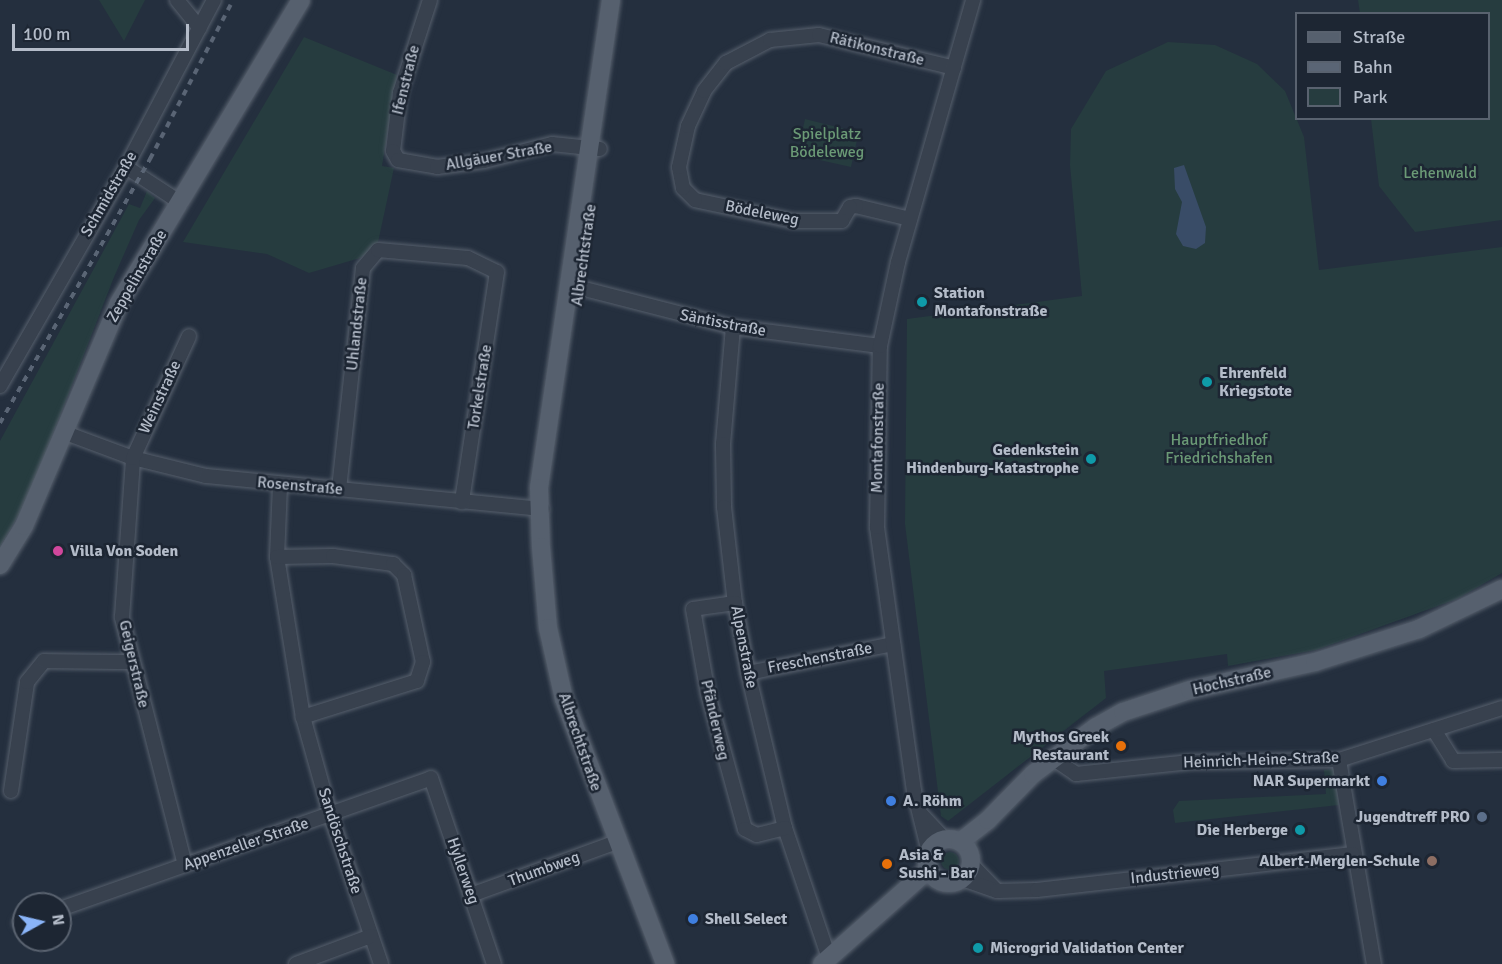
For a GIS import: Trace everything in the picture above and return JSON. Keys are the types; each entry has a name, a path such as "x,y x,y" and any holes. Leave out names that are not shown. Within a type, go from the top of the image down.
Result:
{"main road":[{"name":"Zeppelinstraße","path":"0,565 24,526 119,303 301,0"},
{"name":"Albrechtstraße","path":"611,0 594,149 548,495 542,509 544,598 552,651 564,699 662,963"},
{"name":"Albrechtstraße","path":"594,149 621,0"},
{"name":"Hochstraße","path":"962,856 988,820 1054,759 1096,727 1152,701 1315,662 1419,628 1502,589"},
{"path":"826,961 933,868 962,856"},
{"path":"933,868 962,856"}],"street":[{"path":"177,0 200,28"},
{"name":"Schmidstraße","path":"0,386 126,166 214,0"},
{"name":"Ifenstraße","path":"398,160 393,151 400,93 429,0"},
{"name":"Montafonstraße","path":"933,868 920,813 877,526 880,346 910,219 973,0"},
{"name":"Rätikonstraße","path":"683,188 679,167 686,136 704,91 726,63 746,50 770,40 819,35 954,68"},
{"name":"Allgäuer Straße","path":"398,160 437,167 457,166 526,148 552,144 594,149"},
{"path":"126,166 181,203"},
{"name":"Bödeleweg","path":"683,188 695,200 793,221 842,221 850,207 856,206 910,219"},
{"name":"Uhlandstraße","path":"339,489 361,284 369,257 378,250 468,258 497,272"},
{"name":"Torkelstraße","path":"462,502 497,272"},
{"name":"Säntisstraße","path":"575,286 733,327 880,346"},
{"name":"Alpenstraße","path":"733,327 726,387 723,475 735,603 748,673 785,828 826,961"},
{"name":"Weinstraße","path":"133,458 189,336"},
{"name":"Rosenstraße","path":"63,432 133,458 206,476 542,509"},
{"name":"Geigerstraße","path":"133,458 122,617 185,865"},
{"name":"Sandöschstraße","path":"280,485 277,557 303,717 330,814 381,964"},
{"path":"277,557 333,556 393,564 404,575 423,662 417,681 303,717"},
{"name":"Pfänderweg","path":"735,603 693,609 708,694 745,829 757,836 785,828"},
{"name":"Freschenstraße","path":"748,673 893,644"},
{"path":"11,791 27,682 44,661 132,662"},
{"name":"Heinrich-Heine-Straße","path":"1054,759 1076,774 1190,762 1339,760 1502,708"},
{"path":"1434,730 1453,761 1502,760"},
{"path":"1339,760 1353,854 1374,964"},
{"name":"Appenzeller Straße","path":"72,905 431,778"},
{"name":"Hyllerweg","path":"431,778 494,964"},
{"path":"920,813 962,856"},
{"name":"Thumbweg","path":"471,895 617,843"},
{"name":"Industrieweg","path":"962,856 997,891 1037,890 1353,854"},
{"path":"296,964 371,936"}],"green space":[{"path":"99,0 145,0 124,41"},
{"name":"Lehenwald","path":"1358,0 1502,0 1502,220 1415,232 1379,186 1371,120 1490,120 1490,12 1360,12"},
{"path":"304,37 397,75 382,166 394,168 377,247 360,258 309,273 267,254 183,242"},
{"name":"Hauptfriedhof Friedrichshafen","path":"1168,42 1215,45 1257,64 1285,91 1295,120 1304,137 1319,270 1502,247 1502,573 1457,599 1316,650 1228,666 1227,654 1104,671 1106,698 948,821 941,816 905,524 907,319 1082,296 1070,165 1071,129 1106,71"},
{"name":"Spielplatz Bödeleweg","path":"805,119 849,130 857,140 851,167 797,155"},
{"path":"147,191 155,198 139,220 114,277 27,501 0,547 0,441 129,204 140,208"},
{"path":"1334,769 1339,805 1175,823 1173,810 1179,801 1326,794 1324,770"},
{"path":"950,852 956,855 959,861 956,867 950,870 944,867 941,861 944,855"}],"water":[{"path":"1184,165 1206,227 1205,243 1196,249 1183,246 1176,234 1182,202 1175,189 1174,168"}],"railway":[{"path":"0,423 150,159 233,0"}],"place":[{"name":"Station Montafonstraße","path":"922,302"},
{"name":"Ehrenfeld Kriegstote","path":"1207,382"},
{"name":"Gedenkstein Hindenburg-Katastrophe","path":"1091,459"},
{"name":"Villa Von Soden","path":"58,551"},
{"name":"Mythos Greek Restaurant","path":"1121,746"},
{"name":"NAR Supermarkt","path":"1382,781"},
{"name":"A. Röhm","path":"891,801"},
{"name":"Jugendtreff PRO","path":"1482,817"},
{"name":"Die Herberge","path":"1300,830"},
{"name":"Albert-Merglen-Schule","path":"1432,861"},
{"name":"Asia & Sushi - Bar","path":"887,864"},
{"name":"Shell Select","path":"693,919"},
{"name":"Microgrid Validation Center","path":"978,948"}]}
